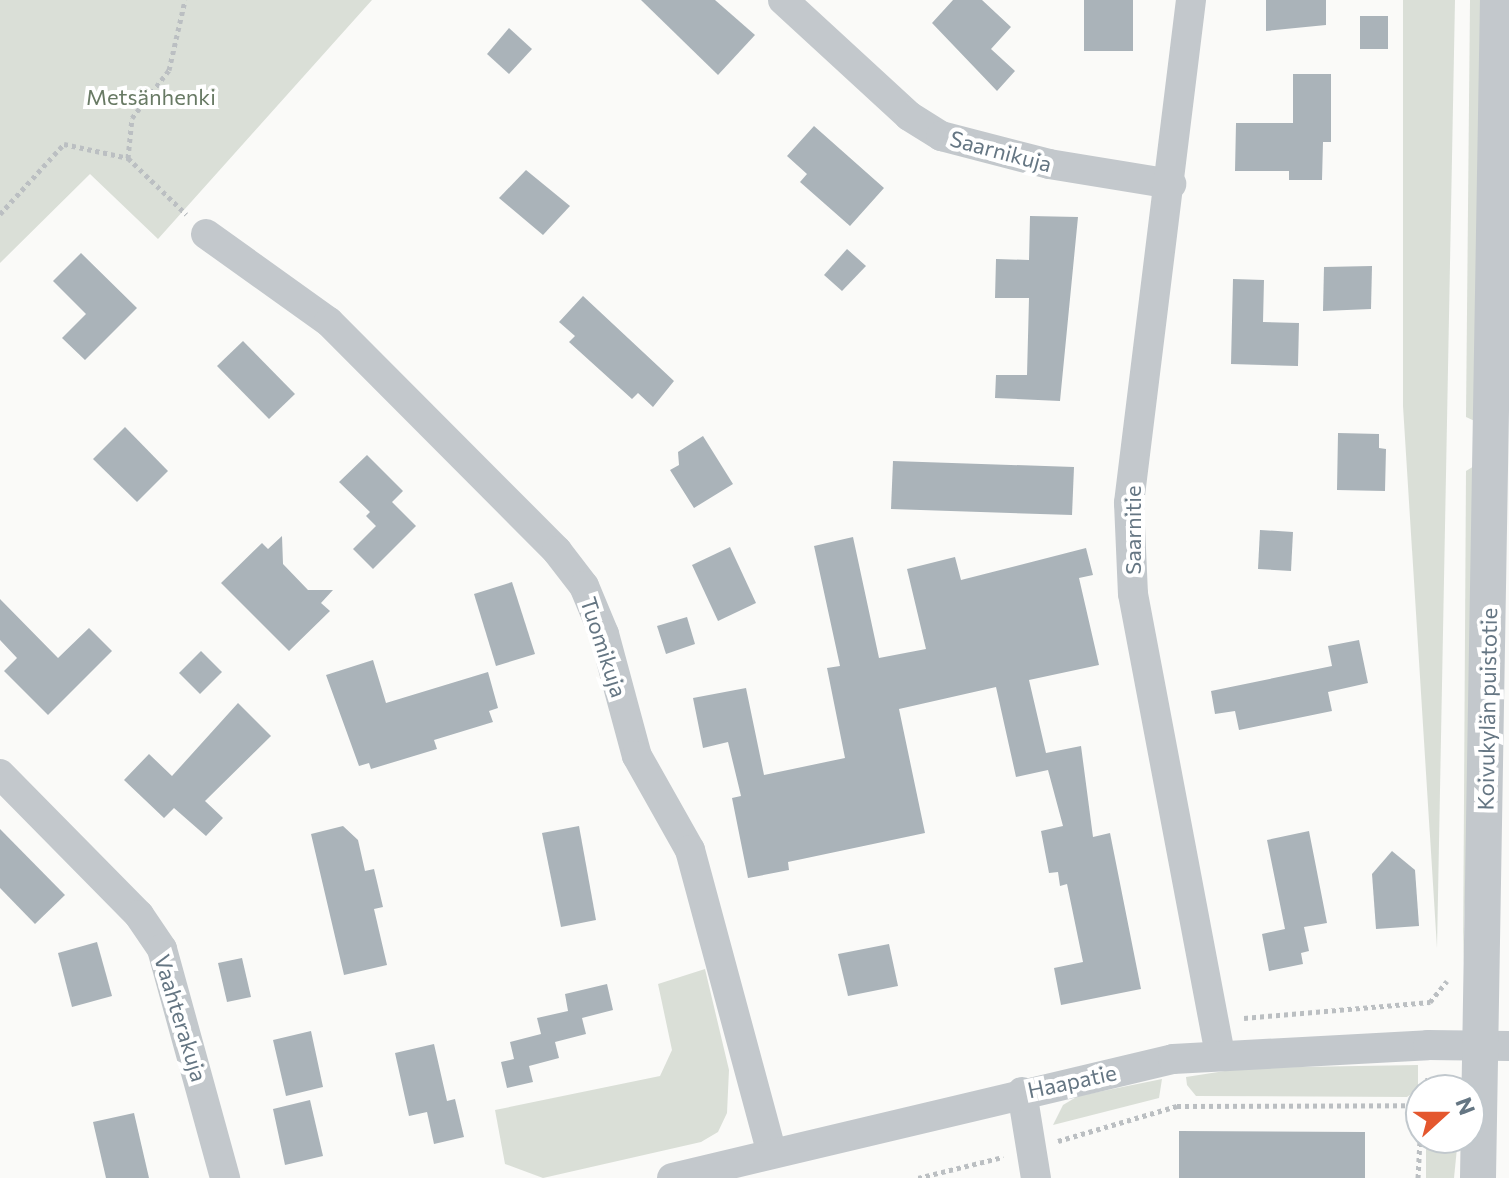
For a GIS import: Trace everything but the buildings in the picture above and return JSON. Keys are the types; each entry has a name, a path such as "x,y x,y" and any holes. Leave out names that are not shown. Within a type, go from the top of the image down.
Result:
{"street":[{"name":"Saarnikuja","path":"783,0 909,116 941,136 1049,164 1171,184"},
{"name":"Saarnitie","path":"1191,0 1171,184 1129,503 1133,579 1220,1056"},
{"name":"Koivukylän puistotie","path":"1478,1178 1495,1045 1481,975 1498,0"},
{"name":"Tuomikuja","path":"206,234 329,322 557,551 584,586 604,634 637,756 690,850 772,1153"},
{"name":"Vaahterakuja","path":"0,774 139,915 162,949 225,1178"},
{"name":"Haapatie","path":"672,1178 1022,1092 1173,1059 1495,1045"},
{"path":"1022,1092 1034,1164"}],"path":[{"path":"128,158 132,118 169,70 185,0"},
{"path":"0,214 64,144 128,158 206,234"},
{"path":"1215,1019 1430,1002 1454,974 1481,975"},
{"path":"918,1178 1034,1164 1177,1106 1405,1105"},
{"path":"1418,1178 1419,1154"}],"green space":[{"name":"Metsänhenki","path":"0,0 372,0 158,239 90,174 0,263"},
{"path":"1403,0 1455,0 1437,948 1403,406"},
{"path":"1470,0 1484,0 1479,423 1466,417"},
{"path":"1479,463 1463,964 1466,471"},
{"path":"705,969 729,1070 727,1113 718,1132 701,1142 543,1178 505,1164 495,1110 660,1076 672,1050 658,984"},
{"path":"1418,1065 1418,1074 1405,1074 1405,1097 1196,1096 1187,1085 1186,1077 1244,1068"},
{"path":"1162,1079 1159,1098 1053,1125 1063,1105 1078,1096"},
{"path":"1426,1154 1456,1154 1454,1178 1426,1178"}]}
